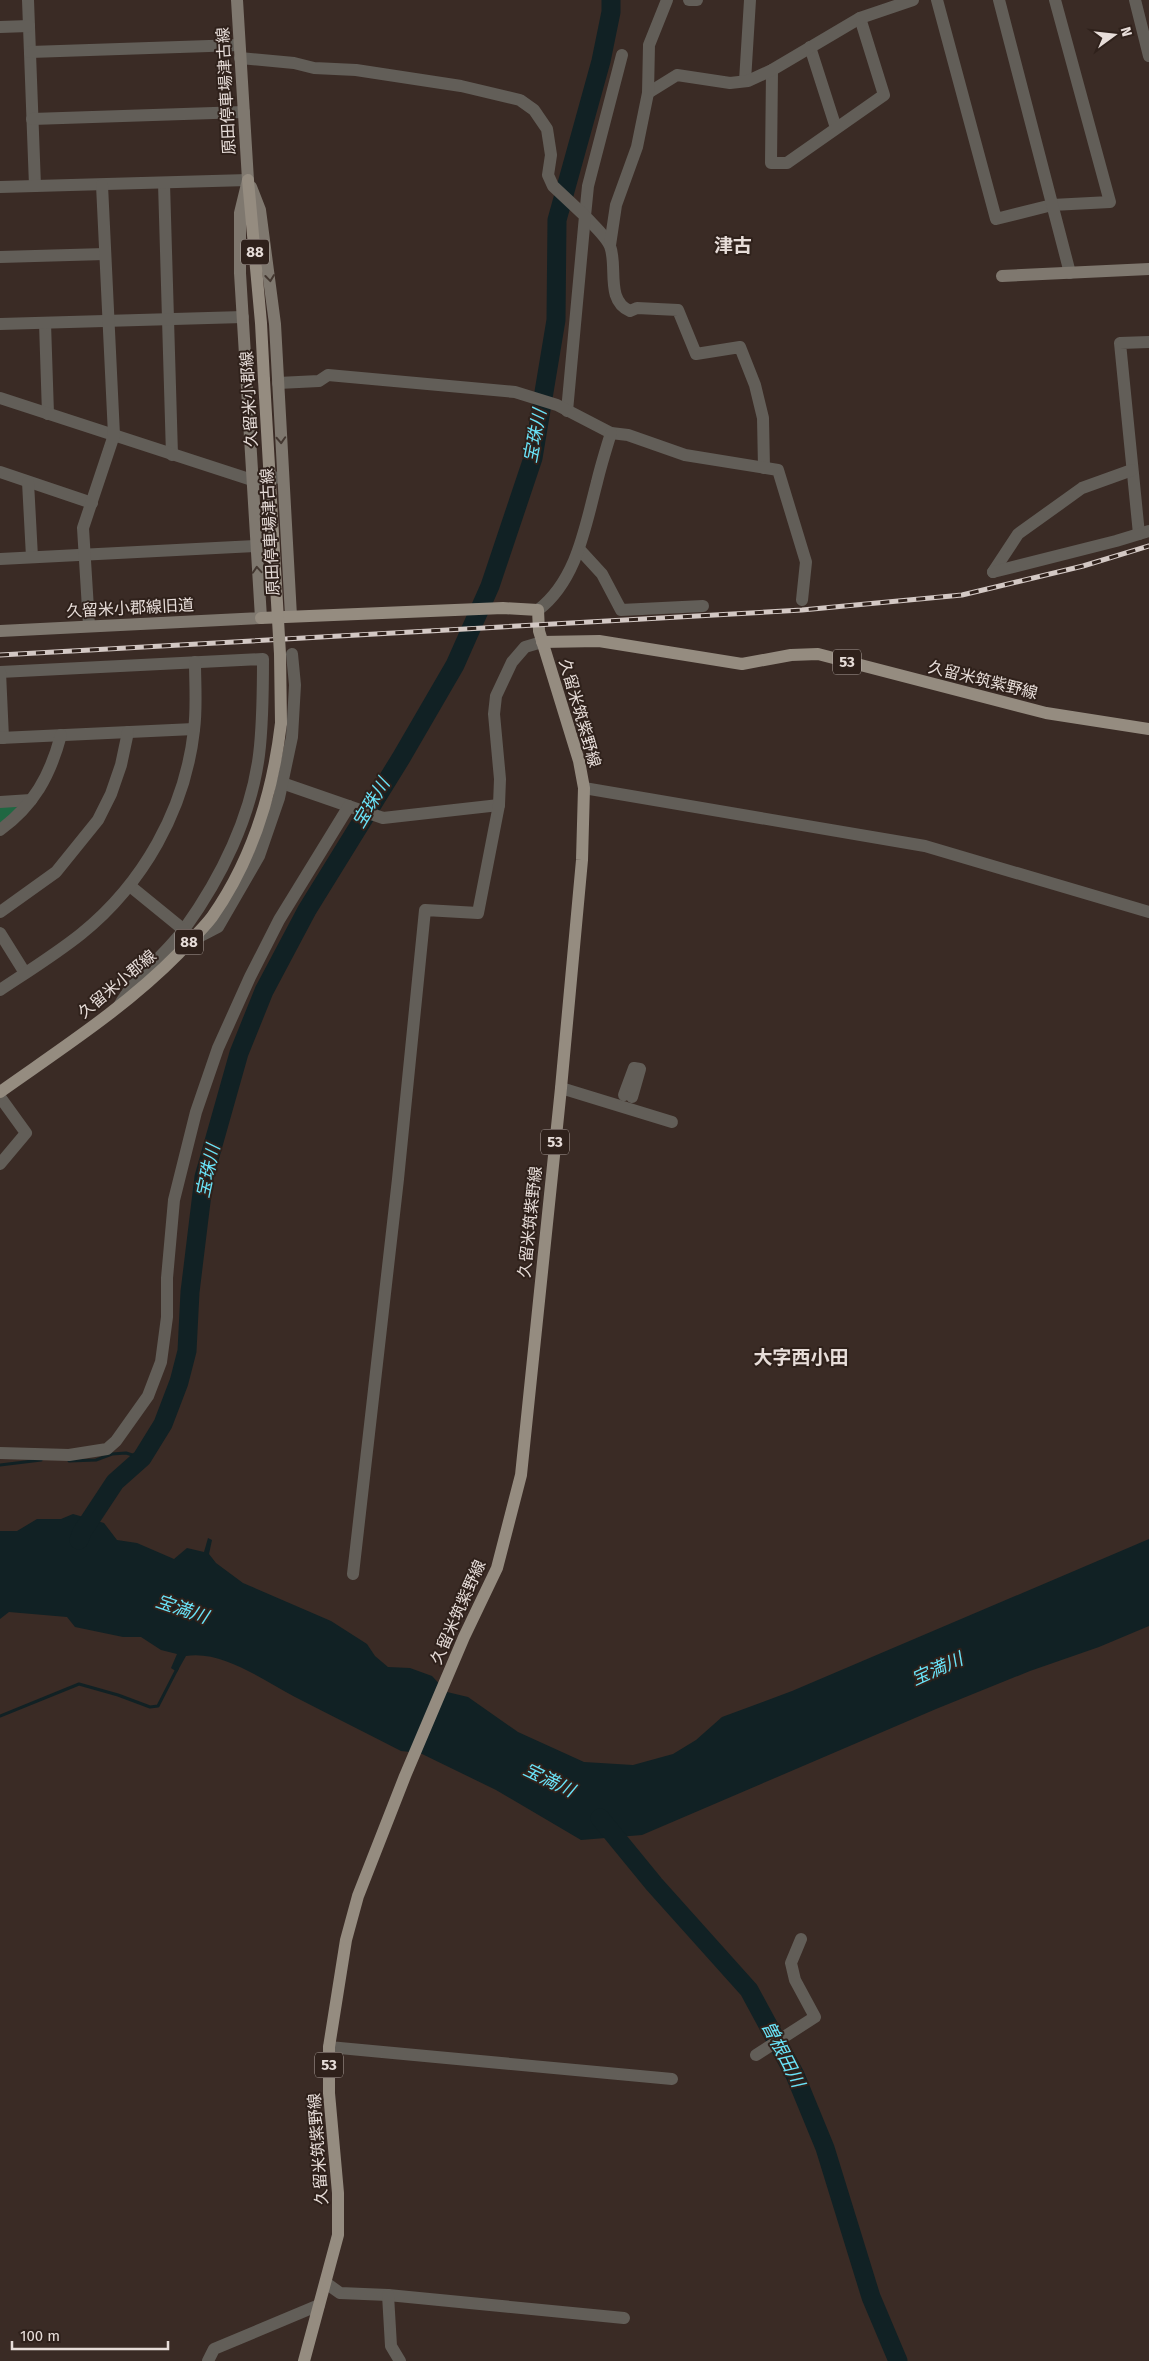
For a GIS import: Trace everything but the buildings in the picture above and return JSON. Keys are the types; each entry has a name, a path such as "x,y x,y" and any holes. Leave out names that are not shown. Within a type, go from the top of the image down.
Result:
{"main road":[{"name":"原田停車場津古線","path":"237,0 248,180 240,212 243,317 255,546 261,618"},
{"name":"原田停車場津古線","path":"248,180 260,210 275,324 291,616"},
{"name":"久留米小郡線","path":"0,1092 116,1010 157,968 189,942 211,918 229,890 247,852 269,789 281,723 279,645 261,323 248,180"},
{"path":"1002,276 1149,269"},
{"path":"261,618 503,608 538,610 538,626 542,642"},
{"name":"久留米小郡線旧道","path":"0,631 261,618"},
{"name":"久留米筑紫野線","path":"304,2361 338,2235 339,2219 329,2093 329,2047 346,1940 358,1896 405,1776 464,1637 497,1568 521,1475 561,1088 582,860 584,788 579,761 542,642 599,641 742,664 797,654 818,654 1046,713 1149,729"}],"street":[{"path":"28,0 35,186"},
{"path":"689,0 697,0"},
{"path":"745,81 750,0"},
{"path":"648,93 677,75 730,83 745,81 772,70 860,18 913,0"},
{"path":"937,0 996,219 1052,205 1110,202 1055,0"},
{"path":"999,0 1070,273"},
{"path":"1135,0 1149,56"},
{"path":"668,1 649,45 648,93 637,147 616,204 610,246 616,296 623,308 630,311 637,308 678,310 696,354 740,347 755,385 762,418 764,468"},
{"path":"772,70 771,162 787,163 884,95 860,18"},
{"path":"0,27 29,26"},
{"path":"810,47 836,128"},
{"path":"30,52 239,52 314,68 356,70 461,86 520,100 534,110 547,129 552,155 548,175 553,186 582,212 610,246"},
{"path":"562,408 582,212 622,55"},
{"path":"32,119 244,112"},
{"path":"0,187 248,180"},
{"path":"164,183 172,455"},
{"path":"88,626 83,528 114,435 102,184"},
{"path":"0,257 105,254"},
{"path":"0,324 243,317"},
{"path":"44,323 48,414"},
{"path":"1132,470 1082,488 1018,534 993,572 1116,542 1144,532 1132,470 1120,344 1149,342"},
{"path":"278,384 319,382 328,376 515,392 562,408 611,433 628,434 685,455 778,470 806,562 802,600"},
{"path":"0,398 252,480 283,477"},
{"path":"538,610 548,603 564,580 580,550 611,433"},
{"path":"0,472 92,502"},
{"path":"28,482 32,556"},
{"path":"0,559 255,546"},
{"path":"580,550 602,574 621,610 703,606"},
{"path":"354,1574 398,1179 425,910 478,914 499,805 500,779 494,714 496,696 512,662 525,647 542,642"},
{"path":"189,942 218,927 259,856 282,783 292,737 295,685 292,654"},
{"path":"157,968 205,899 239,832 249,801 259,756 263,714 263,659 0,672 2,738 194,729"},
{"path":"0,990 81,934 113,905 130,886 168,824 182,788 190,755 194,729 195,662"},
{"path":"0,912 56,872 98,820 111,794 121,765 128,732"},
{"path":"0,830 16,818 31,800 54,762 60,735"},
{"path":"282,783 383,818 499,805"},
{"path":"584,788 925,846 1149,912"},
{"path":"0,802 31,800"},
{"path":"0,1454 69,1455 107,1449 116,1441 148,1396 161,1362 167,1317 167,1278 174,1200 196,1112 218,1048 250,976 279,920 352,807"},
{"path":"130,886 184,930"},
{"path":"0,933 25,973"},
{"path":"561,1088 626,1101 672,1122"},
{"path":"0,1097 26,1133 0,1164"},
{"path":"756,2055 815,2017 795,1980 791,1963 801,1939"},
{"path":"329,2047 672,2079"},
{"path":"326,2283 340,2293 388,2295 624,2318"},
{"path":"388,2295 391,2346 400,2361"},
{"path":"208,2361 214,2350 320,2305"}],"green space":[{"path":"16,805 18,811 0,824 0,806"}],"water":[{"name":"宝満川","path":"73,1514 104,1523 117,1540 137,1543 174,1559 187,1548 204,1552 208,1538 212,1540 209,1554 216,1563 243,1583 331,1621 367,1644 375,1656 388,1667 410,1668 432,1676 447,1692 468,1697 518,1732 584,1762 633,1765 673,1754 696,1740 722,1717 792,1691 1149,1539 1149,1626 936,1709 642,1835 581,1840 496,1790 420,1753 401,1751 229,1662 200,1655 186,1656 177,1672 171,1668 177,1654 161,1650 141,1637 123,1637 75,1627 67,1617 9,1612 0,1619 0,1531 17,1531 37,1519 61,1519"}],"waterway":[{"name":"宝珠川","path":"79,1540 82,1532 115,1482 142,1458 163,1424 179,1382 187,1351 190,1292 204,1177 239,1053 264,991 307,910 401,758 455,665 490,586 533,458 556,320 557,220 601,61 611,12 611,0"},
{"path":"69,1461 96,1460 112,1454 126,1453 142,1458"},
{"path":"0,1465 41,1460"},
{"path":"0,1716 79,1684 118,1695 150,1707 158,1706 177,1669"},
{"name":"曽根田川","path":"600,1818 654,1884 749,1990 795,2075 825,2148 871,2297 898,2361"}],"railway":[{"path":"0,655 802,610 962,595 1083,566 1149,546"}],"district":[{"name":"津古","path":"733,245"},
{"name":"大字西小田","path":"801,1357"}]}
